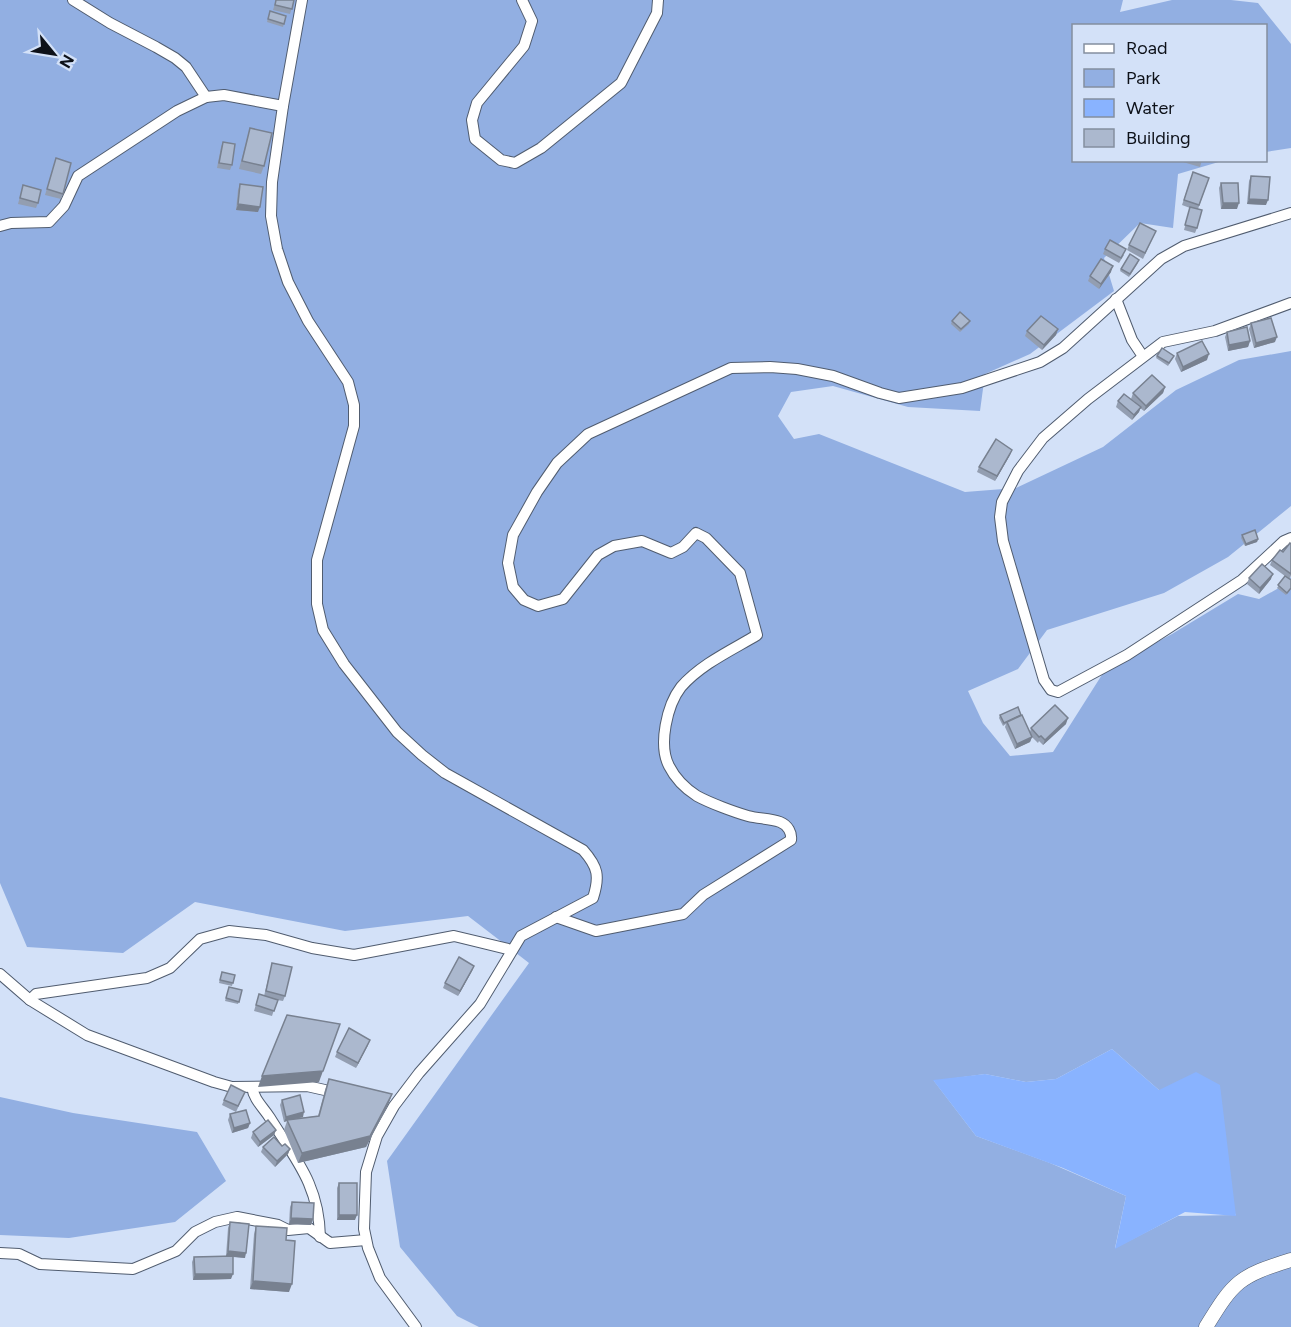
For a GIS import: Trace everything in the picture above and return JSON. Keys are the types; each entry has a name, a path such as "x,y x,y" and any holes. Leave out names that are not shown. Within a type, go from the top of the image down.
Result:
{"street":[{"path":"73,0 175,58 186,67 206,97"},
{"path":"302,0 272,182 271,216 277,249 288,282 308,321 348,382 354,405 354,426 317,560 317,604 323,630 344,664 389,722 422,755 445,773 583,850 593,862 598,880 593,898 520,936 480,1004 419,1073 394,1106 377,1136 366,1172 364,1205 366,1240 380,1278 416,1327"},
{"path":"522,0 532,21 525,46 477,103 472,120 475,139 501,160 515,163 541,148 621,83 657,13 658,0"},
{"path":"0,226 11,223 49,222 64,207 78,176 177,111 206,97 224,95 283,106"},
{"path":"556,917 596,931 683,914 703,895 791,840 792,836 782,822 749,816 698,796 682,784 668,765 664,740 665,725 671,705 681,687 707,665 757,635 740,573 706,538 696,534 683,547 671,553 642,541 614,546 597,555 563,599 538,606 524,600 513,587 508,563 513,535 537,492 557,463 588,434 731,368 797,369 833,376 899,398 962,388 1040,362 1063,348 1161,259 1184,246 1291,213"},
{"path":"1116,299 1132,340 1142,356"},
{"path":"1291,303 1215,331 1163,342 1142,356 1043,438 1018,471 1002,502 1000,518 1003,541 1044,680 1051,690 1058,692 1127,655 1242,580 1284,541 1291,538"},
{"path":"30,1000 36,994 147,978 170,968 200,939 229,931 266,935 312,948 354,955 454,936 512,950"},
{"path":"0,974 30,1000 87,1035 214,1082 232,1087 307,1086 346,1095"},
{"path":"252,1087 254,1097 264,1108 311,1185 320,1217 320,1237"},
{"path":"378,1102 394,1106"},
{"path":"0,1253 20,1254 40,1264 133,1269 176,1251 195,1232 215,1222 237,1217 278,1225 288,1230 309,1228 330,1243 366,1240"},
{"path":"1206,1327 1226,1294 1238,1282 1256,1271 1291,1260"}],"green space":[{"path":"0,0 1123,0 1120,12 1172,0 1231,0 1258,3 1291,44 1291,148 1267,152 1267,24 1072,24 1072,162 1219,162 1178,174 1173,228 1140,223 1104,258 1114,291 1030,354 985,374 980,411 908,407 833,386 791,392 778,416 794,439 819,434 965,492 1016,488 1103,447 1176,390 1239,360 1291,351 1291,506 1228,557 1164,593 1047,630 1018,669 968,691 983,723 1010,756 1053,752 1105,670 1172,634 1238,594 1259,599 1277,589 1291,577 1291,1327 479,1327 457,1316 400,1247 387,1161 529,963 468,916 345,931 195,902 123,953 27,947 0,883","holes":["1112,1049 1159,1090 1236,1215 1178,1216 1115,1248 1126,1196 1050,1163 976,1136 934,1081 985,1074 1026,1082 1056,1079"]},
{"path":"0,1097 73,1113 197,1132 226,1181 175,1222 69,1238 0,1235"}],"water":[{"path":"1112,1049 1159,1090 1196,1072 1220,1085 1236,1216 1185,1212 1115,1249 1126,1196 1063,1168 976,1136 933,1080 985,1074 1026,1082 1056,1079"}],"building":[{"path":"276,0 294,0 292,9 275,5"},
{"path":"270,11 286,16 284,24 268,19"},
{"path":"250,128 272,133 264,166 242,161"},
{"path":"223,142 235,144 232,165 219,163"},
{"path":"56,158 71,163 63,194 47,189"},
{"path":"1193,172 1209,178 1199,205 1184,200"},
{"path":"1251,176 1270,177 1268,200 1249,199"},
{"path":"1221,183 1238,183 1239,203 1223,203"},
{"path":"240,184 263,187 260,207 238,204"},
{"path":"23,185 41,190 38,203 20,198"},
{"path":"1190,207 1202,210 1197,228 1185,225"},
{"path":"1140,223 1156,231 1145,253 1129,245"},
{"path":"1110,240 1126,249 1121,258 1105,249"},
{"path":"1130,254 1139,260 1130,274 1121,269"},
{"path":"1101,259 1113,266 1101,284 1090,276"},
{"path":"960,312 970,321 961,329 952,321"},
{"path":"1041,316 1058,329 1044,345 1027,331"},
{"path":"1271,318 1277,337 1256,343 1251,323"},
{"path":"1247,327 1250,341 1229,345 1227,332"},
{"path":"1202,341 1209,354 1183,367 1177,353"},
{"path":"1162,348 1174,356 1169,363 1157,356"},
{"path":"1152,375 1165,387 1146,406 1133,393"},
{"path":"1124,394 1141,407 1134,415 1118,401"},
{"path":"996,439 1012,450 997,476 979,467"},
{"path":"1255,530 1258,539 1246,544 1242,535"},
{"path":"1291,544 1291,574 1272,560"},
{"path":"1262,564 1273,574 1260,588 1249,578"},
{"path":"1285,576 1291,580 1291,588 1287,593 1278,585"},
{"path":"1055,705 1068,718 1045,740 1031,728"},
{"path":"1018,707 1021,715 1004,723 1000,715"},
{"path":"1022,715 1032,737 1017,744 1007,722"},
{"path":"459,957 474,966 460,991 445,983"},
{"path":"272,963 292,967 285,996 266,991"},
{"path":"222,972 235,975 233,983 220,980"},
{"path":"229,987 242,990 239,1002 226,998"},
{"path":"259,994 278,1000 274,1011 256,1005"},
{"path":"287,1015 340,1024 323,1071 262,1076"},
{"path":"349,1028 370,1040 358,1063 337,1052"},
{"path":"329,1079 392,1094 370,1136 302,1153 287,1120 319,1116"},
{"path":"231,1085 245,1092 238,1106 224,1100"},
{"path":"300,1095 304,1112 286,1117 282,1100"},
{"path":"246,1110 250,1123 234,1128 230,1114"},
{"path":"268,1120 276,1130 260,1142 253,1132"},
{"path":"274,1137 282,1146 285,1144 290,1149 277,1161 263,1147"},
{"path":"339,1183 357,1183 357,1215 339,1215"},
{"path":"292,1202 314,1203 313,1219 291,1218"},
{"path":"230,1222 249,1224 246,1253 228,1251"},
{"path":"256,1226 287,1228 286,1240 295,1241 292,1284 253,1281"},
{"path":"233,1256 233,1274 195,1274 194,1257"}]}
